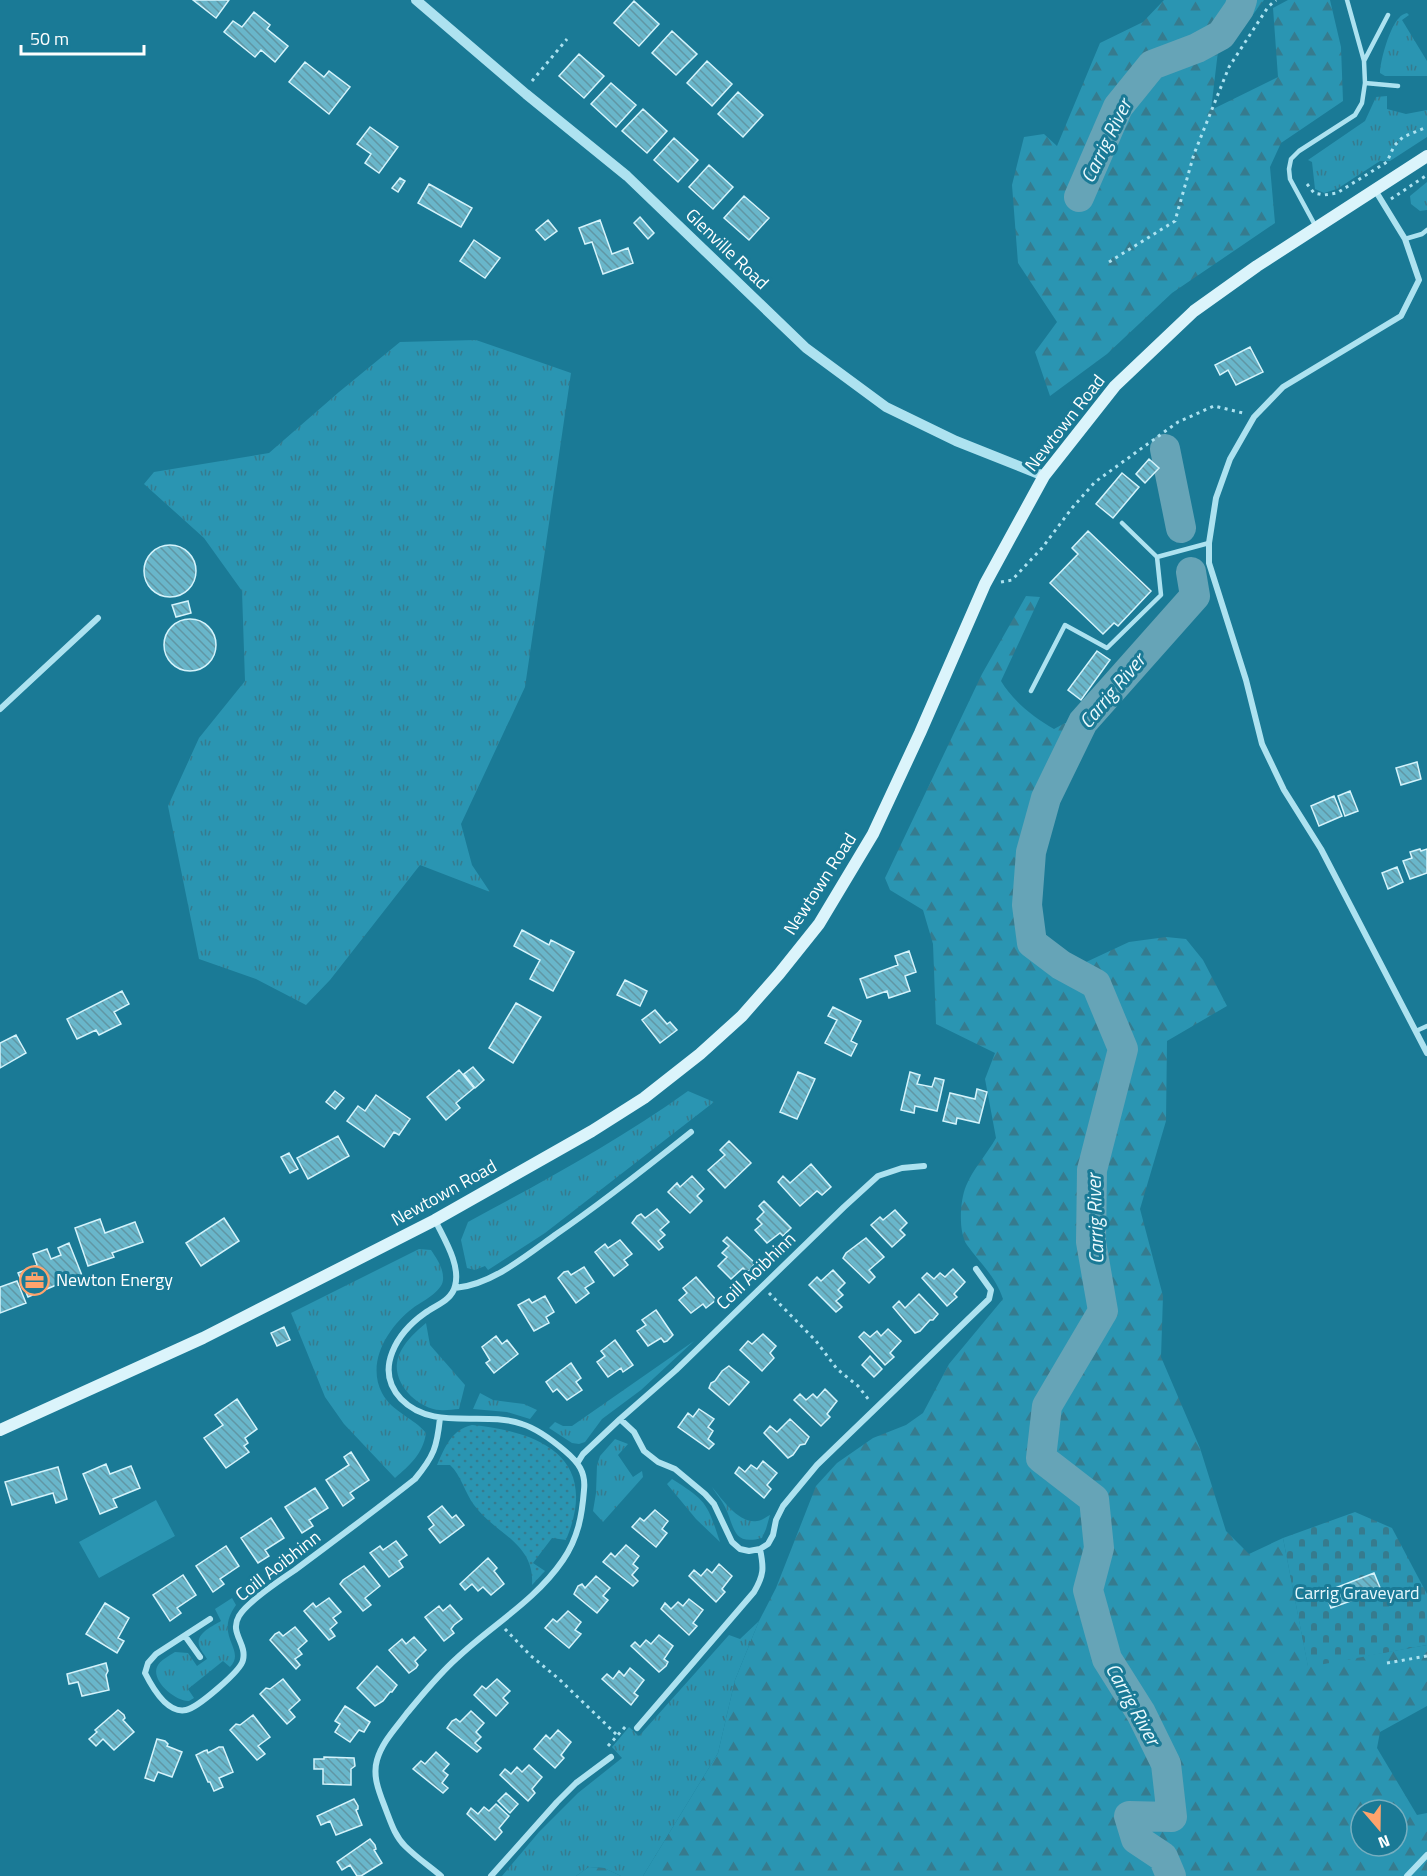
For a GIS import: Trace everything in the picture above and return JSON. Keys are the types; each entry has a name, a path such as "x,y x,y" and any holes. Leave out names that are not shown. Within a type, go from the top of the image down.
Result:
{"main road":[{"name":"Newtown Road","path":"0,1430 203,1338 435,1220 583,1136 644,1098 700,1054 742,1016 819,924 873,834 985,584 1044,476 1115,386 1194,311 1316,227 1427,156"}],"street":[{"name":"Glenville Road","path":"416,0 523,92 627,176 806,348 886,407 956,441 1044,476"},
{"path":"1375,189 1405,239 1419,280 1401,316 1283,387 1254,417 1230,459 1216,498 1209,543 1209,562 1246,680 1262,744 1284,789 1321,849 1427,1053"},
{"path":"0,710 98,618"},
{"path":"455,1288 466,1287 488,1279 531,1253 603,1202 691,1132"},
{"name":"Coill Aoibhinn","path":"578,1462 583,1454 676,1370 879,1176 902,1168 924,1166"},
{"path":"435,1220 450,1250 457,1277 455,1288 449,1298 424,1313 408,1328 389,1357 388,1374 400,1397 417,1410 440,1418 494,1419 522,1424 549,1438 578,1462 585,1488 579,1531 563,1560 544,1584 500,1624 458,1656 434,1680 386,1739 377,1761 378,1788 395,1834 405,1846 441,1876"},
{"path":"620,1419 634,1432 644,1451 658,1462 675,1469 705,1494 714,1504 732,1542 740,1549 760,1550 768,1544 773,1535 776,1520 783,1506 817,1465 989,1299 991,1290 975,1269"},
{"name":"Coill Aoibhinn","path":"210,1619 156,1654 148,1663 145,1673 150,1683 169,1706 177,1711 196,1707 238,1669 243,1660 242,1647 236,1634 235,1624 240,1614 273,1586 415,1479 430,1460 438,1441 440,1418"},
{"path":"637,1728 754,1592 761,1579 763,1565 760,1550"},
{"path":"185,1636 200,1657"},
{"path":"491,1876 576,1783 611,1757"},
{"path":"1407,1876 1427,1855"}],"lane":[{"path":"1316,227 1290,179 1289,170 1292,159 1299,151 1355,115 1362,103 1365,84 1364,61 1347,0"},
{"path":"1364,61 1388,15"},
{"path":"1365,84 1398,86"},
{"path":"1405,239 1422,234 1427,230"},
{"path":"1422,234 1427,240"},
{"path":"1031,691 1065,626 1107,648 1161,595 1157,557 1122,523"},
{"path":"1157,557 1209,543"},
{"path":"1416,1031 1427,1026"}],"path":[{"path":"1109,262 1175,221 1194,154 1229,67 1268,6 1276,0"},
{"path":"523,92 567,39"},
{"path":"1307,184 1314,193 1324,195 1337,193 1387,162 1395,146 1403,137 1427,127"},
{"path":"1384,203 1427,175"},
{"path":"1012,580 1042,549 1072,508 1095,482 1178,422 1214,406 1254,417"},
{"path":"762,1286 816,1341 837,1369 858,1386 877,1407"},
{"path":"500,1624 531,1656 559,1679 617,1735"},
{"path":"1387,1663 1427,1656"},
{"path":"611,1757 604,1750 617,1735 630,1722 637,1728"}],"green space":[{"path":"1164,0 1264,0 1245,25 1218,51 1211,110 1278,77 1273,8 1288,0 1330,0 1341,47 1343,101 1281,143 1270,167 1275,223 1172,293 1107,354 1050,396 1035,352 1057,322 1018,263 1012,185 1024,137 1044,134 1057,146 1100,43 1143,22"},
{"path":"1407,13 1409,15 1402,20 1427,61 1427,76 1385,76 1380,73 1386,44 1396,22"},
{"path":"1387,96 1387,109 1406,114 1427,110 1427,137 1390,161 1380,161 1337,189 1324,193 1315,189 1312,162 1308,160 1365,121 1376,97"},
{"path":"1427,182 1427,210 1420,211 1411,204 1410,196"},
{"path":"476,340 571,373 525,687 461,824 472,865 490,892 420,865 330,980 306,1005 256,979 199,959 168,806 199,738 245,681 242,591 204,538 144,484 154,472 269,453 400,342"},
{"path":"1026,596 1040,597 1001,681 1024,708 1054,729 1065,723 1083,722 1059,768 1041,814 1030,869 1029,906 1032,943 1069,970 1129,942 1166,937 1186,939 1203,960 1227,1006 1167,1041 1166,1121 1140,1209 1163,1296 1161,1357 1200,1448 1226,1531 1249,1554 1283,1538 1308,1666 1427,1645 1427,1706 1380,1732 1377,1748 1407,1798 1349,1798 1349,1858 1409,1858 1409,1802 1417,1815 1427,1813 1427,1876 643,1876 718,1753 735,1680 759,1621 776,1588 816,1486 837,1463 873,1438 906,1425 923,1413 949,1364 1003,1299 992,1277 967,1245 961,1224 961,1207 966,1186 996,1138 985,1079 995,1053 936,1024 933,944 923,910 890,890 885,878 982,674"},
{"path":"688,1091 714,1102 545,1233 488,1270 485,1266 475,1270 467,1268 461,1240 468,1222 608,1144"},
{"path":"419,1249 431,1250 436,1257 442,1272 442,1284 435,1293 413,1308 395,1325 378,1357 378,1381 386,1400 426,1433 419,1453 411,1464 395,1478 344,1424 325,1397 291,1313"},
{"path":"426,1323 430,1345 465,1385 459,1409 432,1409 424,1405 410,1394 400,1379 397,1371 398,1357 412,1336"},
{"path":"694,1341 641,1390 602,1419 585,1442 572,1443 549,1428 555,1422 563,1426 572,1426"},
{"path":"480,1393 493,1400 524,1404 537,1410 530,1419 507,1412 473,1409"},
{"path":"472,1425 498,1429 542,1443 558,1455 570,1470 576,1489 575,1512 566,1540 552,1538 533,1563 545,1571 532,1585 531,1571 521,1549 474,1505 450,1465 437,1465 446,1445 454,1435 459,1430"},
{"path":"615,1439 628,1444 618,1455 633,1477 642,1471 643,1477 603,1522 593,1511 597,1465 600,1456"},
{"path":"672,1479 704,1504 720,1542 696,1519 667,1484"},
{"path":"712,1487 737,1515 744,1519 759,1521 770,1515 762,1538 745,1539 736,1533 724,1504"},
{"path":"156,1500 175,1536 99,1578 79,1542"},
{"name":"Carrig Graveyard","path":"1355,1512 1392,1528 1427,1594 1427,1645 1308,1667 1283,1538"},
{"path":"232,1598 236,1605 230,1616 228,1634 235,1654 234,1660 230,1667 223,1661 188,1689 194,1698 189,1701 178,1698 161,1684 156,1673 158,1665 175,1652 188,1653 197,1666 207,1659 200,1647 200,1637 206,1630 221,1621 215,1609"},
{"path":"759,1621 735,1680 718,1753 643,1876 621,1876 604,1868 589,1867 576,1876 502,1876 539,1832 578,1793 622,1758 612,1747 629,1727 639,1736 729,1635 740,1639"},
{"path":"589,1867 604,1868 621,1876 576,1876"}],"building":[{"path":"193,0 229,0 216,18"},
{"path":"634,1 659,24 639,46 614,23"},
{"path":"254,12 270,25 267,29 288,46 275,62 261,50 255,57 224,32 233,21 242,27"},
{"path":"672,31 697,54 676,75 652,53"},
{"path":"579,54 604,76 584,98 559,76"},
{"path":"707,61 732,84 712,106 687,83"},
{"path":"305,62 324,77 329,71 350,87 329,114 289,82"},
{"path":"611,83 636,105 616,127 591,104"},
{"path":"738,92 763,115 743,137 718,114"},
{"path":"643,109 667,131 647,153 622,131"},
{"path":"370,127 398,147 379,173 365,163 371,154 357,144"},
{"path":"674,138 698,160 678,182 654,160"},
{"path":"709,165 733,187 713,209 689,187"},
{"path":"400,178 405,181 398,192 392,188"},
{"path":"429,184 472,208 461,227 418,203"},
{"path":"744,196 769,218 749,240 724,218"},
{"path":"640,217 654,233 648,239 634,223"},
{"path":"548,220 557,231 545,240 536,230"},
{"path":"600,220 612,254 628,248 633,263 603,274 592,242 585,244 579,228"},
{"path":"474,240 500,258 485,278 460,261"},
{"path":"1250,347 1263,372 1236,385 1228,370 1220,375 1215,365"},
{"path":"1149,459 1159,468 1145,483 1136,474"},
{"path":"1122,473 1139,487 1113,518 1096,504"},
{"path":"1088,531 1151,591 1118,626 1114,623 1103,634 1050,583 1078,554 1072,548"},
{"path":"165,545 175,545 189,552 196,571 189,590 175,597 165,597 155,593 148,586 144,576 144,566 148,556 155,549"},
{"path":"188,601 191,613 176,617 172,605"},
{"path":"185,619 195,619 209,626 216,645 209,664 195,671 185,671 175,667 168,660 164,650 164,640 168,630 175,623"},
{"path":"1097,651 1110,660 1081,700 1068,690"},
{"path":"1417,762 1421,779 1401,785 1396,768"},
{"path":"1350,791 1358,811 1345,816 1338,796"},
{"path":"1334,796 1342,816 1319,826 1311,806"},
{"path":"1420,849 1421,851 1427,849 1427,873 1410,879 1403,861 1412,858 1410,852"},
{"path":"1397,867 1403,882 1388,889 1382,873"},
{"path":"522,930 549,945 551,940 574,952 553,991 530,979 540,960 514,946"},
{"path":"909,951 916,972 905,976 910,991 889,998 887,991 867,998 860,979 898,965 895,956"},
{"path":"625,980 647,991 640,1006 617,995"},
{"path":"122,991 129,1004 114,1012 121,1024 99,1035 96,1030 77,1039 67,1019"},
{"path":"516,1003 541,1017 513,1063 489,1048"},
{"path":"833,1007 861,1021 851,1041 857,1044 851,1056 825,1043 837,1020 828,1016"},
{"path":"655,1010 667,1024 670,1022 677,1030 660,1043 642,1020"},
{"path":"16,1035 26,1053 0,1068 0,1043"},
{"path":"473,1067 484,1080 475,1088 464,1074"},
{"path":"459,1070 474,1088 456,1103 460,1108 446,1120 427,1097"},
{"path":"798,1072 815,1079 797,1119 780,1112"},
{"path":"910,1072 920,1075 917,1084 932,1087 935,1078 944,1080 937,1111 915,1106 914,1113 901,1110"},
{"path":"977,1089 987,1092 979,1123 957,1118 956,1124 943,1121 950,1093 975,1099"},
{"path":"335,1091 344,1098 335,1109 326,1102"},
{"path":"376,1095 410,1119 399,1135 394,1132 384,1147 347,1121 358,1106 365,1111"},
{"path":"338,1136 349,1156 308,1179 297,1158"},
{"path":"729,1141 751,1163 725,1188 708,1170 725,1155 720,1150"},
{"path":"289,1153 298,1169 290,1173 281,1157"},
{"path":"811,1164 831,1187 822,1195 817,1191 800,1206 778,1182 783,1176 790,1183"},
{"path":"692,1176 704,1189 697,1196 702,1201 690,1213 668,1192 677,1183 680,1187"},
{"path":"764,1201 791,1228 783,1236 780,1233 767,1243 755,1230 762,1224 757,1219 764,1212 759,1206"},
{"path":"657,1209 669,1222 660,1230 665,1235 658,1241 663,1247 659,1250 632,1223 637,1216 641,1214 645,1218"},
{"path":"895,1210 907,1223 900,1230 905,1235 892,1247 871,1225 880,1217 883,1220"},
{"path":"224,1218 239,1241 201,1266 186,1243"},
{"path":"100,1219 105,1233 135,1222 143,1242 112,1253 114,1257 88,1266 75,1228"},
{"path":"727,1237 755,1263 747,1272 743,1268 731,1279 718,1266 727,1257 722,1253 729,1246 723,1241"},
{"path":"866,1238 884,1257 869,1270 875,1277 869,1283 843,1258 846,1253"},
{"path":"620,1240 632,1254 624,1260 628,1265 614,1276 595,1252 605,1244 608,1248"},
{"path":"69,1243 83,1278 63,1285 61,1283 28,1297 18,1273 37,1265 33,1254 47,1249 51,1259 61,1255 58,1248"},
{"path":"584,1267 594,1282 585,1288 589,1293 576,1303 558,1278 564,1272 568,1271 571,1275"},
{"path":"953,1269 965,1282 954,1294 957,1297 947,1306 922,1278 927,1273 934,1279 940,1273 945,1277"},
{"path":"833,1270 845,1283 838,1290 843,1295 836,1301 842,1307 836,1312 809,1285 817,1277 821,1281"},
{"path":"696,1277 716,1300 706,1308 703,1304 691,1313 679,1300 687,1293 683,1288"},
{"path":"17,1281 26,1303 0,1313 0,1287"},
{"path":"919,1294 938,1314 915,1333 893,1307 899,1301 905,1308"},
{"path":"545,1296 554,1312 546,1317 549,1323 534,1331 518,1305 529,1299 532,1303"},
{"path":"656,1310 673,1335 667,1341 664,1342 661,1338 648,1346 637,1331 646,1325 642,1320"},
{"path":"284,1327 290,1340 277,1346 271,1333"},
{"path":"888,1329 901,1341 890,1353 894,1357 885,1365 859,1337 864,1332 870,1337 877,1331 881,1336"},
{"path":"763,1334 776,1346 770,1353 774,1358 762,1371 740,1350 748,1341 752,1344"},
{"path":"496,1336 502,1344 507,1340 518,1354 494,1373 486,1363 490,1360 482,1347"},
{"path":"615,1340 633,1365 623,1372 621,1368 608,1377 597,1362 605,1356 601,1351"},
{"path":"870,1356 882,1369 874,1377 862,1365"},
{"path":"571,1363 581,1378 576,1382 582,1390 567,1400 557,1389 553,1392 546,1382"},
{"path":"729,1366 749,1382 729,1405 709,1388 711,1383"},
{"path":"825,1389 837,1401 827,1414 830,1417 821,1426 794,1400 800,1394 806,1400 813,1394 817,1398"},
{"path":"237,1399 257,1429 245,1438 248,1443 244,1446 249,1452 226,1468 204,1438 223,1425 215,1415"},
{"path":"699,1409 714,1419 708,1427 713,1431 708,1439 714,1444 709,1449 678,1427 688,1413 693,1417"},
{"path":"790,1419 809,1437 805,1444 800,1445 788,1458 764,1433 770,1426 777,1432"},
{"path":"351,1452 369,1480 350,1493 354,1498 343,1506 326,1480 349,1465 344,1457"},
{"path":"763,1461 777,1473 767,1485 771,1489 764,1498 735,1473 739,1467 745,1472 751,1465 757,1469"},
{"path":"106,1464 110,1474 131,1466 140,1488 113,1499 117,1507 100,1514 83,1474"},
{"path":"58,1467 67,1499 56,1503 53,1493 12,1505 5,1482"},
{"path":"315,1488 328,1508 309,1520 313,1526 302,1533 285,1507"},
{"path":"442,1506 452,1518 456,1515 464,1525 440,1543 429,1529 434,1525 428,1517"},
{"path":"655,1510 668,1521 662,1529 667,1533 656,1547 632,1527 640,1518 644,1521"},
{"path":"271,1518 284,1538 265,1550 269,1556 258,1563 241,1538"},
{"path":"396,1541 407,1555 399,1561 403,1567 389,1577 370,1553 380,1546 383,1550"},
{"path":"626,1545 639,1556 633,1564 638,1568 632,1575 638,1581 633,1586 603,1562 611,1553 615,1557"},
{"path":"226,1546 239,1566 220,1579 224,1584 213,1592 196,1566"},
{"path":"488,1558 497,1568 494,1571 504,1584 491,1595 483,1587 478,1591 472,1584 465,1590 460,1584"},
{"path":"719,1564 732,1576 722,1589 725,1592 716,1602 689,1576 694,1570 701,1576 707,1569 712,1573"},
{"path":"364,1566 380,1586 365,1598 371,1605 363,1611 340,1584"},
{"path":"1374,1573 1381,1590 1331,1608 1325,1592"},
{"path":"183,1575 196,1595 177,1608 181,1613 170,1621 153,1595"},
{"path":"596,1576 610,1588 603,1596 608,1600 597,1613 574,1594 578,1586 582,1584 585,1588"},
{"path":"329,1598 341,1612 333,1618 337,1623 330,1629 335,1636 329,1640 304,1611 313,1603 316,1607"},
{"path":"689,1599 703,1610 693,1623 697,1626 689,1635 661,1609 665,1603 671,1609 678,1602 683,1606"},
{"path":"105,1603 129,1618 118,1638 124,1641 117,1653 86,1634"},
{"path":"450,1605 462,1619 451,1629 454,1633 444,1641 425,1617 439,1606 443,1611"},
{"path":"568,1611 581,1622 575,1630 581,1634 569,1648 545,1628 553,1619 557,1622"},
{"path":"295,1627 307,1641 298,1649 302,1654 295,1659 300,1665 296,1669 270,1640 275,1634 279,1632 283,1636"},
{"path":"659,1635 673,1646 664,1659 668,1662 666,1666 659,1672 631,1646 635,1642 640,1647 646,1640 651,1644"},
{"path":"414,1637 426,1650 415,1661 418,1665 416,1668 409,1673 389,1650 402,1639 406,1644"},
{"path":"106,1663 109,1690 82,1696 78,1682 69,1684 67,1674"},
{"path":"377,1666 397,1685 383,1701 375,1706 357,1688"},
{"path":"630,1668 644,1680 634,1693 638,1696 631,1705 602,1679 607,1674 613,1679 619,1671 624,1676"},
{"path":"283,1679 300,1700 289,1710 295,1717 287,1724 260,1694"},
{"path":"497,1679 510,1691 503,1698 508,1703 496,1716 474,1695 482,1686 486,1689"},
{"path":"345,1706 370,1722 364,1732 359,1730 350,1742 335,1732 340,1724 335,1721"},
{"path":"118,1710 124,1715 123,1720 134,1732 114,1750 103,1739 96,1746 89,1739 97,1732 95,1730"},
{"path":"471,1711 484,1723 476,1732 481,1737 475,1743 481,1748 477,1752 447,1728 452,1721 456,1719 460,1722"},
{"path":"253,1715 270,1737 258,1746 265,1754 257,1760 230,1730"},
{"path":"558,1730 571,1742 561,1755 564,1758 555,1768 534,1749 546,1735 550,1739"},
{"path":"157,1739 165,1741 167,1746 182,1752 172,1777 158,1772 154,1781 145,1778"},
{"path":"223,1747 233,1772 219,1778 223,1787 214,1791 196,1755 207,1750 208,1753"},
{"path":"436,1752 449,1764 443,1771 448,1775 442,1783 448,1788 443,1793 413,1769 421,1761 425,1764"},
{"path":"324,1757 354,1758 355,1766 351,1769 351,1785 323,1784 323,1769 314,1769 314,1759 324,1759"},
{"path":"529,1765 542,1777 532,1789 535,1793 528,1801 500,1775 505,1769 511,1774 517,1767 522,1772"},
{"path":"506,1793 518,1804 510,1813 498,1801"},
{"path":"354,1799 362,1825 336,1835 330,1821 321,1825 317,1816"},
{"path":"496,1804 509,1816 499,1828 502,1832 495,1840 467,1814 471,1808 478,1814 484,1807 489,1811"},
{"path":"370,1839 382,1863 361,1876 357,1876 350,1865 342,1870 337,1862"}],"waterway":[{"name":"Carrig River","path":"1079,197 1118,107 1152,65 1197,48 1221,35 1239,9 1242,0"},
{"name":"Carrig River","path":"1165,449 1181,528"},
{"name":"Carrig River","path":"1171,1876 1163,1857 1136,1839 1129,1816 1172,1817 1166,1764 1141,1713 1107,1659 1088,1590 1099,1548 1094,1499 1041,1458 1047,1406 1103,1311 1091,1242 1092,1170 1123,1049 1096,984 1061,965 1032,943 1027,905 1031,852 1046,798 1083,722 1195,596 1191,572"}],"place":[{"name":"Newton Energy","path":"35,1280"}]}
